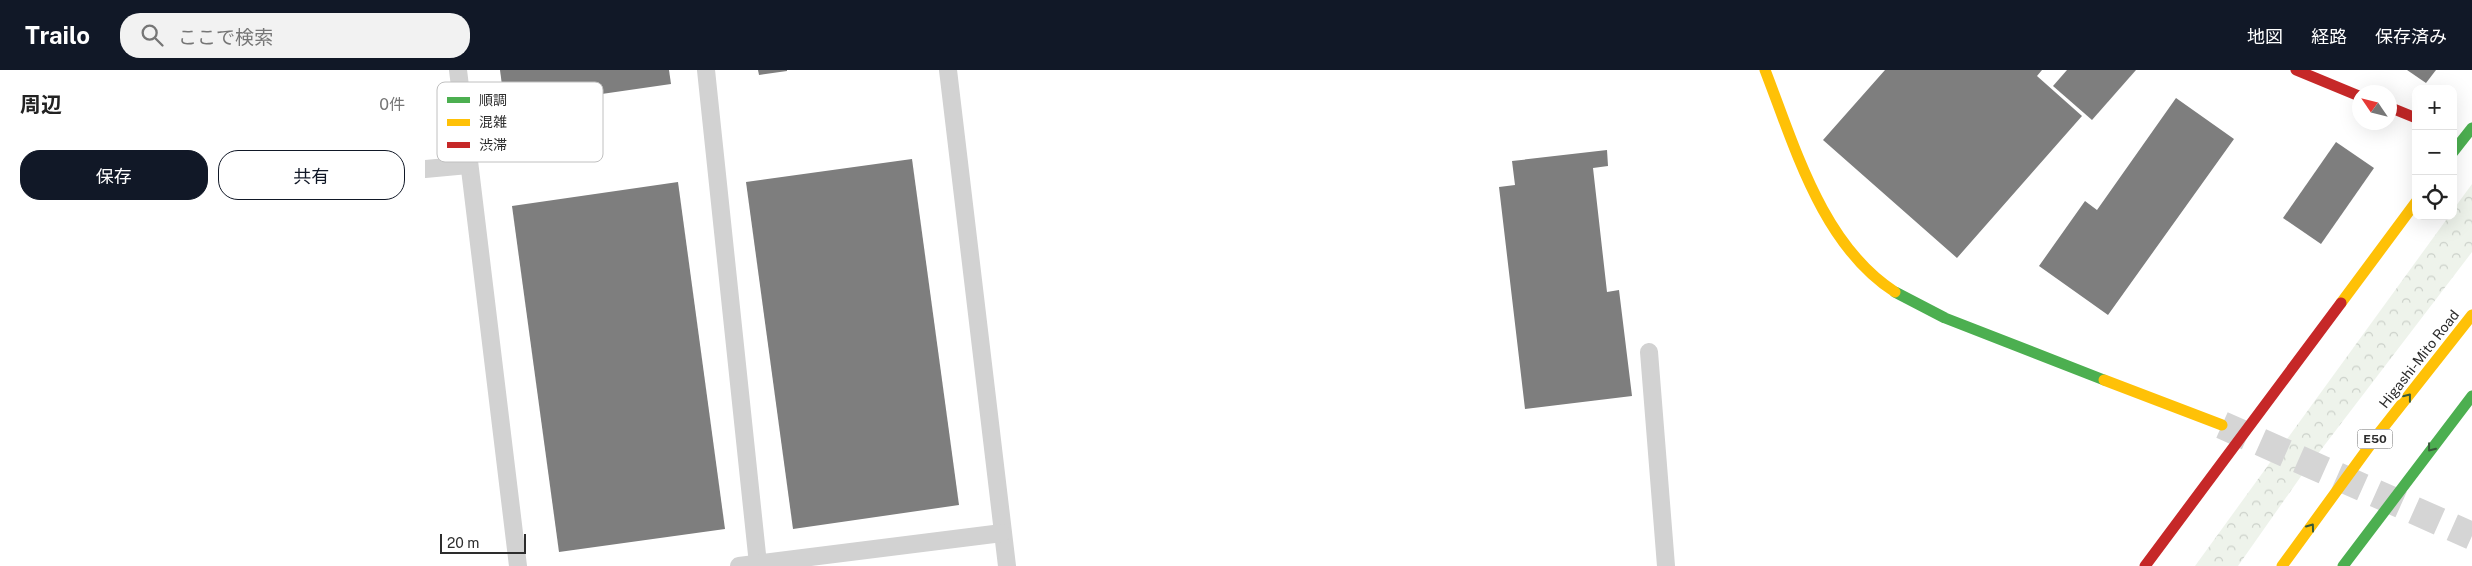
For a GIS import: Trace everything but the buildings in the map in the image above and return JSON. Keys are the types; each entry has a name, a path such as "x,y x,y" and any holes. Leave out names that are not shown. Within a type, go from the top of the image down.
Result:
{"main road":[{"path":"1765,70 1808,177 1843,241 1871,274 1925,308 1972,329 2222,425"},
{"path":"2296,70 2352,93"},
{"path":"2397,110 2412,116"},
{"path":"2457,133 2470,135"},
{"path":"2457,148 2470,135"},
{"path":"2145,566 2412,207"},
{"name":"Higashi-Mito Road","path":"2282,566 2379,433 2472,314"},
{"path":"2343,566 2472,396"}],"lane":[{"path":"705,70 758,564"},
{"path":"948,70 1007,566"},
{"path":"425,169 468,164 519,566"},
{"path":"1649,352 1666,566"},
{"path":"739,566 1003,533"}],"green space":[{"path":"2472,184 2472,252 2304,472 2238,566 2195,566 2446,220 2457,220 2457,205"}],"tunnel":[{"path":"2222,425 2472,536"}],"traffic: fast":[{"path":"2457,147 2472,128"},
{"path":"1895,292 1945,318 2104,380"},
{"path":"2343,566 2472,396"}],"traffic: slow":[{"path":"1765,70 1800,162 1830,221 1848,248 1870,272 1895,292"},
{"path":"2341,303 2412,207"},
{"path":"2282,566 2379,433 2472,315"},
{"path":"2104,380 2222,425"}],"traffic: jam":[{"path":"2296,70 2352,93"},
{"path":"2397,110 2412,116"},
{"path":"2145,566 2341,303"}]}
